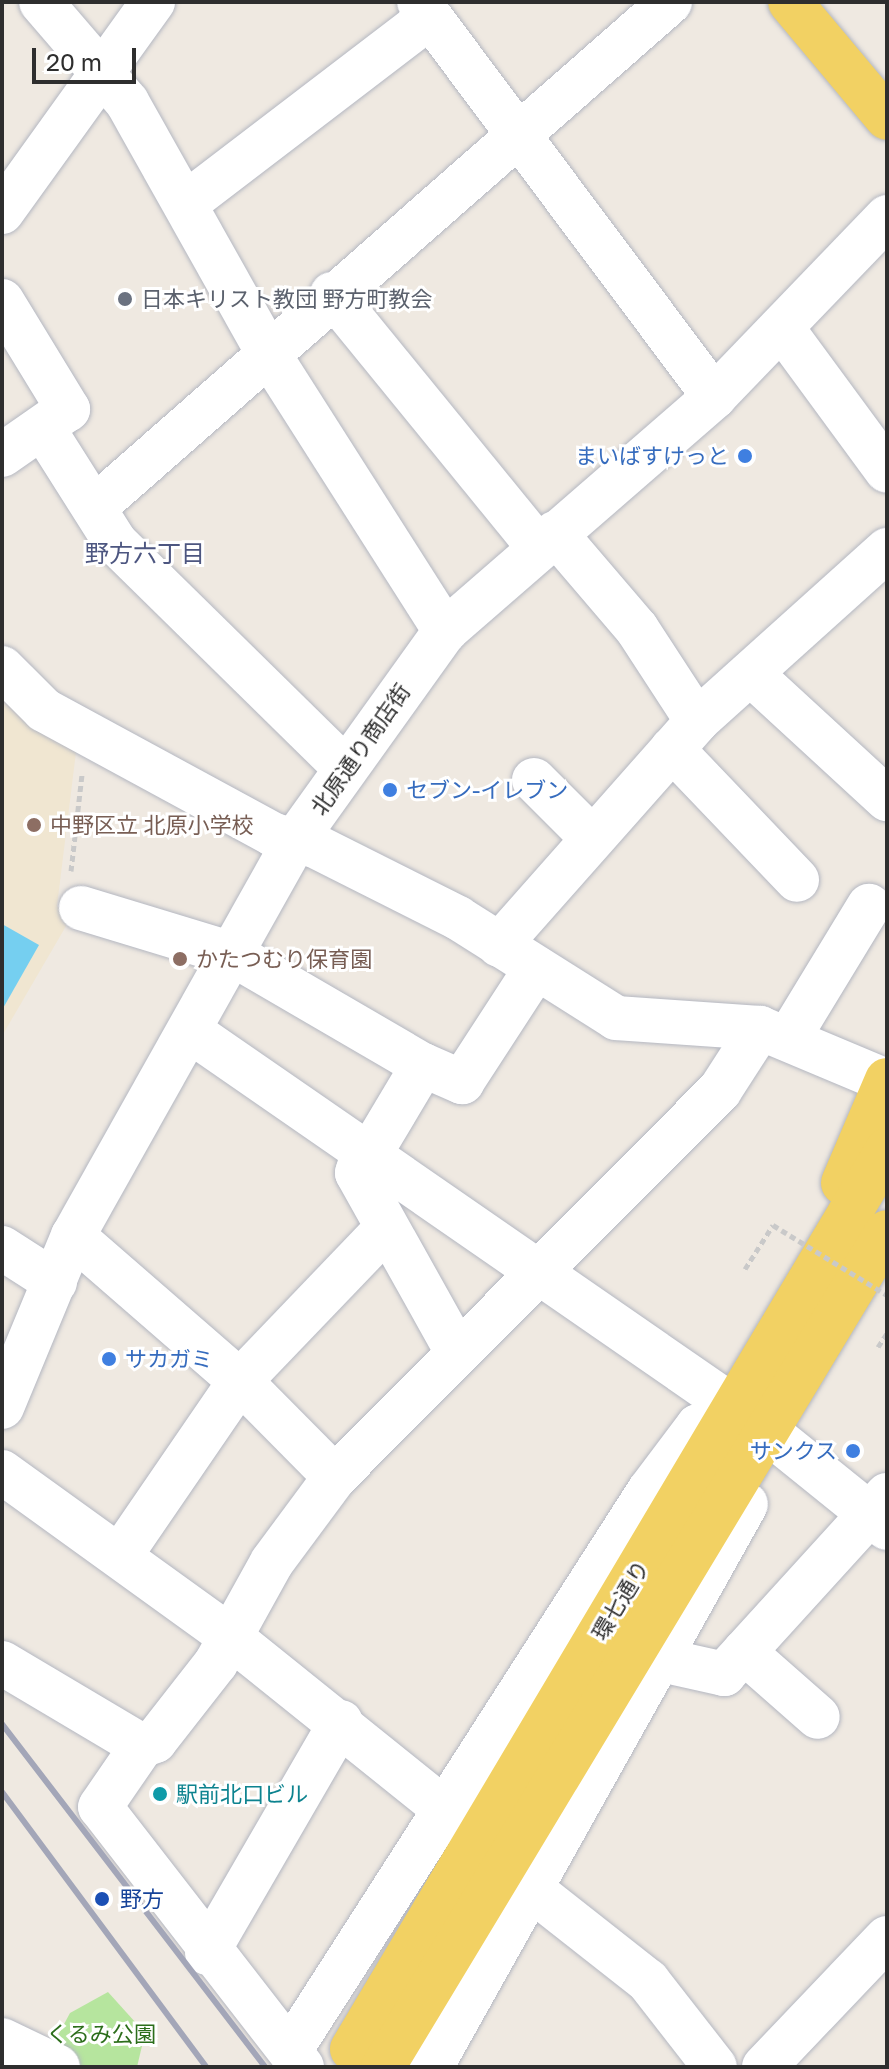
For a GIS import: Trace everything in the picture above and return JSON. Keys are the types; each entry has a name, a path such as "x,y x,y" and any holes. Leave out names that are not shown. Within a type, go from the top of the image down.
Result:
{"main road":[{"path":"790,2 887,118"},
{"path":"803,1332 886,1081"},
{"name":"環七通り","path":"368,2058 803,1332 887,1150"},
{"name":"環七通り","path":"803,1332 887,1232"},
{"path":"803,1332 887,1257"}],"street":[{"path":"41,2 127,102 268,353 445,631"},
{"path":"2,212 153,2"},
{"path":"96,506 332,294 519,136 670,2"},
{"path":"185,204 423,6 714,397"},
{"name":"北原通り商店街","path":"2,1407 73,1236 296,839 344,767 445,631 714,397 887,217"},
{"path":"332,294 547,540 637,629 685,735 797,880"},
{"path":"2,301 68,409 2,455"},
{"path":"782,328 887,471"},
{"path":"43,428 96,506 115,542 344,767"},
{"path":"499,945 591,837 685,735 887,550"},
{"path":"2,668 44,710 274,835 296,839 499,945 616,1018 774,1033 886,1081"},
{"path":"751,674 887,799"},
{"path":"534,780 591,837"},
{"path":"746,1428 698,1426 649,1491 444,1809 296,2058 207,1953 100,1807 142,1746 155,1741 335,1477 456,1350 539,1273 774,1033 869,906"},
{"path":"81,908 232,954 423,1065 462,1082 536,968"},
{"path":"190,1031 539,1273 746,1428 882,1512 724,1674 657,1659"},
{"path":"423,1065 367,1152 357,1173 385,1230 456,1350"},
{"path":"120,1556 240,1381 385,1230"},
{"path":"73,1236 240,1381 335,1477"},
{"path":"2,1248 55,1282"},
{"path":"431,2067 765,1470 746,1428"},
{"path":"2,1472 229,1636 341,1722 444,1809"},
{"path":"744,1652 818,1717"},
{"path":"2,1663 142,1746"},
{"path":"207,1953 341,1722"},
{"path":"531,1889 648,1981 715,2067"},
{"path":"764,2067 887,1938"},
{"path":"2,2040 58,2067"}],"path":[{"path":"81,908 68,904 88,733"},
{"path":"745,1269 773,1225 887,1295"},
{"path":"878,1347 887,1333"}],"shaded area":[{"name":"中野区立 北原小学校","path":"2,685 77,744 57,906 69,921 2,1036"}],"green space":[{"name":"くるみ公園","path":"108,1992 145,2033 137,2067 75,2067 48,2054 70,2013"}],"water":[{"path":"2,924 39,945 2,1010"}],"railway":[{"path":"2,1724 265,2067"},
{"path":"2,1792 206,2067"}],"place":[{"name":"日本キリスト教団 野方町教会","path":"125,299"},
{"name":"まいばすけっと","path":"745,456"},
{"name":"セブン-イレブン","path":"390,790"},
{"name":"中野区立 北原小学校","path":"34,825"},
{"name":"かたつむり保育園","path":"180,959"},
{"name":"サカガミ","path":"109,1359"},
{"name":"サンクス","path":"853,1451"},
{"name":"駅前北口ビル","path":"160,1794"},
{"name":"野方","path":"102,1899"}],"district":[{"name":"野方六丁目","path":"145,553"}]}
